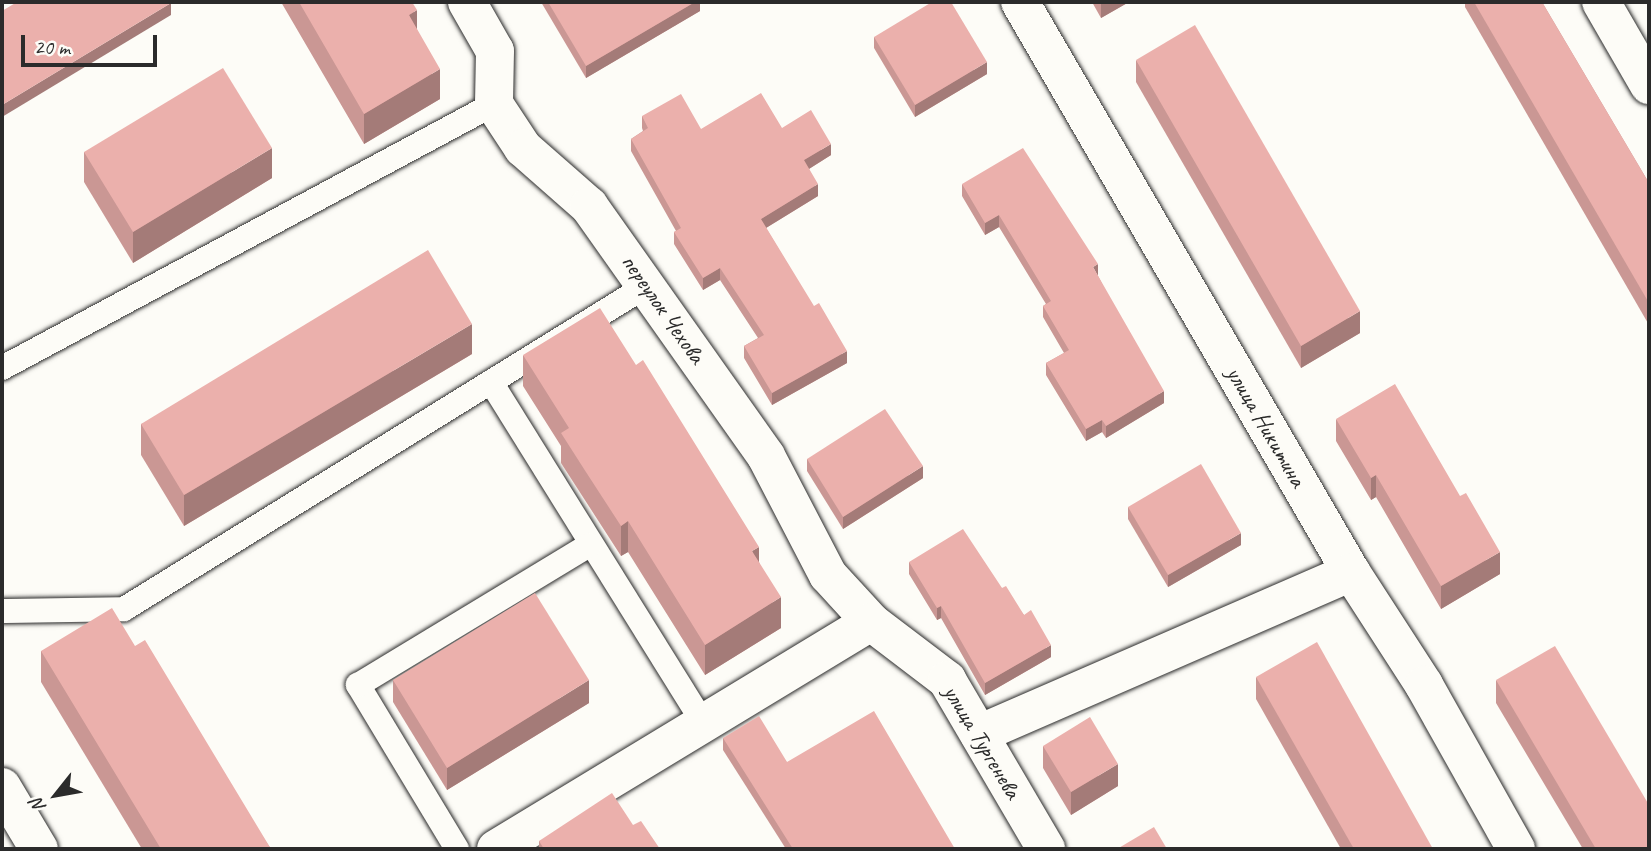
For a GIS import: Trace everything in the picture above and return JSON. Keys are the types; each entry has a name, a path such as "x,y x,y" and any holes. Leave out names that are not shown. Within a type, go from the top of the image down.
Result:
{"street":[{"path":"467,2 495,51 495,104"},
{"name":"улица Никитина","path":"1020,2 1351,572 1424,685 1516,849"},
{"path":"1601,2 1649,85"},
{"name":"переулок Чехова","path":"495,104 523,148 589,206 766,456 828,575 871,622"},
{"path":"979,734 1351,572"},
{"path":"496,849 871,622"},
{"name":"улица Тургенева","path":"871,622 947,680 1046,849"},
{"path":"2,787 39,849"}],"lane":[{"path":"2,368 495,104"},
{"path":"2,611 124,609 646,286"},
{"path":"491,383 589,545 703,723"},
{"path":"457,849 358,685 589,545"}],"building":[{"path":"17,2 171,3 2,105 2,11"},
{"path":"299,2 412,2 417,10 409,15 440,69 364,114"},
{"path":"548,2 695,2 586,66"},
{"path":"932,2 951,2 987,62 915,105 874,37"},
{"path":"1474,2 1542,2 1649,183 1649,303"},
{"path":"1195,25 1360,311 1301,346 1136,60"},
{"path":"223,68 272,148 133,232 84,152"},
{"path":"761,93 782,128 811,110 831,144 804,160 818,184 761,219 814,306 819,303 847,351 772,393 744,346 764,335 720,268 703,278 674,232 681,228 631,139 648,128 642,116 681,94 701,129"},
{"path":"1023,148 1098,264 1093,267 1164,391 1106,426 1102,420 1086,429 1046,363 1069,350 1043,306 1051,301 999,215 985,223 962,184"},
{"path":"428,250 472,324 184,495 141,424"},
{"path":"600,308 636,365 643,360 759,547 752,551 781,597 705,645 628,521 621,526 561,433 569,428 523,355"},
{"path":"1395,384 1460,496 1466,493 1500,552 1441,586 1376,475 1371,478 1336,419"},
{"path":"885,409 923,466 843,517 807,459"},
{"path":"1201,464 1241,533 1168,575 1128,507"},
{"path":"963,529 1002,588 1006,586 1024,615 1031,610 1051,645 985,683 941,606 937,608 909,562"},
{"path":"535,593 589,680 447,768 393,680"},
{"path":"112,608 135,646 145,640 271,849 161,849 41,651"},
{"path":"1317,642 1433,849 1354,849 1256,677"},
{"path":"1555,646 1649,805 1649,849 1596,849 1496,680"},
{"path":"874,711 955,849 793,849 723,738 759,716 787,762"},
{"path":"1090,717 1118,764 1071,792 1043,746"},
{"path":"612,793 633,825 641,821 660,849 544,849 539,841"},
{"path":"1154,827 1167,849 1117,849"}]}
